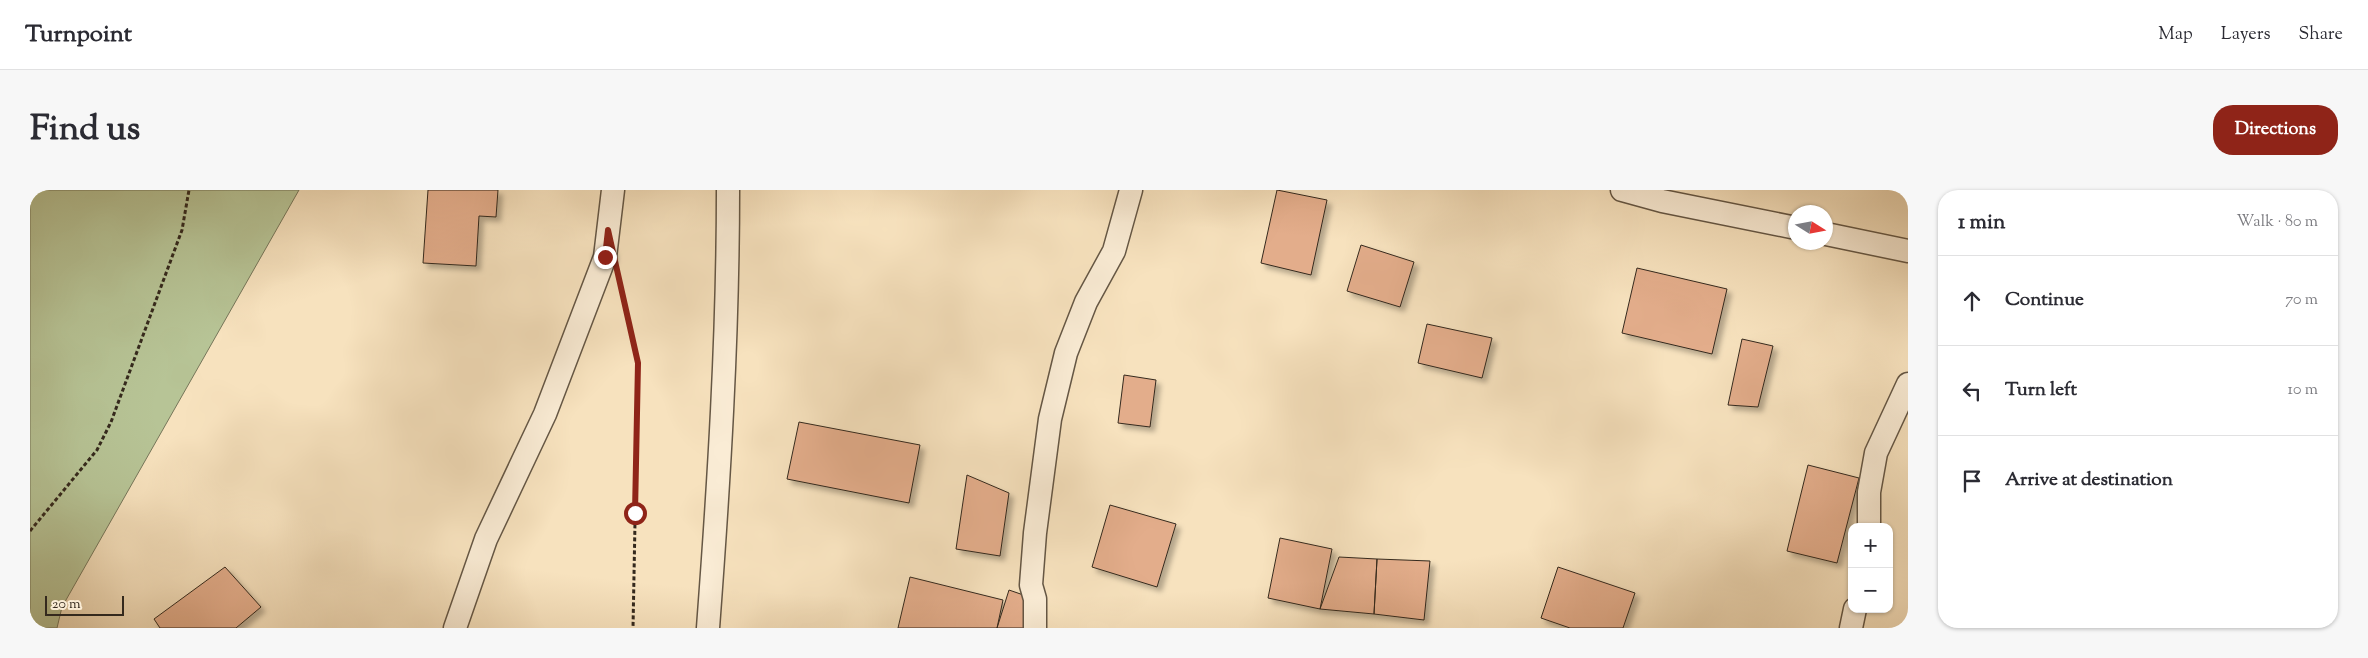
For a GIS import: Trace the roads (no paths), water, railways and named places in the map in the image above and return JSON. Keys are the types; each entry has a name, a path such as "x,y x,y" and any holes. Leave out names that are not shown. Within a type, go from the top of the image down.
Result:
{"street":[{"path":"455,628 486,539 545,414 605,257 614,190"},
{"path":"708,628 715,535 728,261 728,190"},
{"path":"1035,628 1035,599 1031,585 1035,533 1050,419 1066,353 1086,302 1114,251 1131,190"},
{"path":"1622,190 1662,201 1788,226"},
{"path":"1833,235 1908,251"},
{"path":"1869,523 1869,492 1876,453 1908,384"},
{"path":"1851,628 1854,613"}]}
